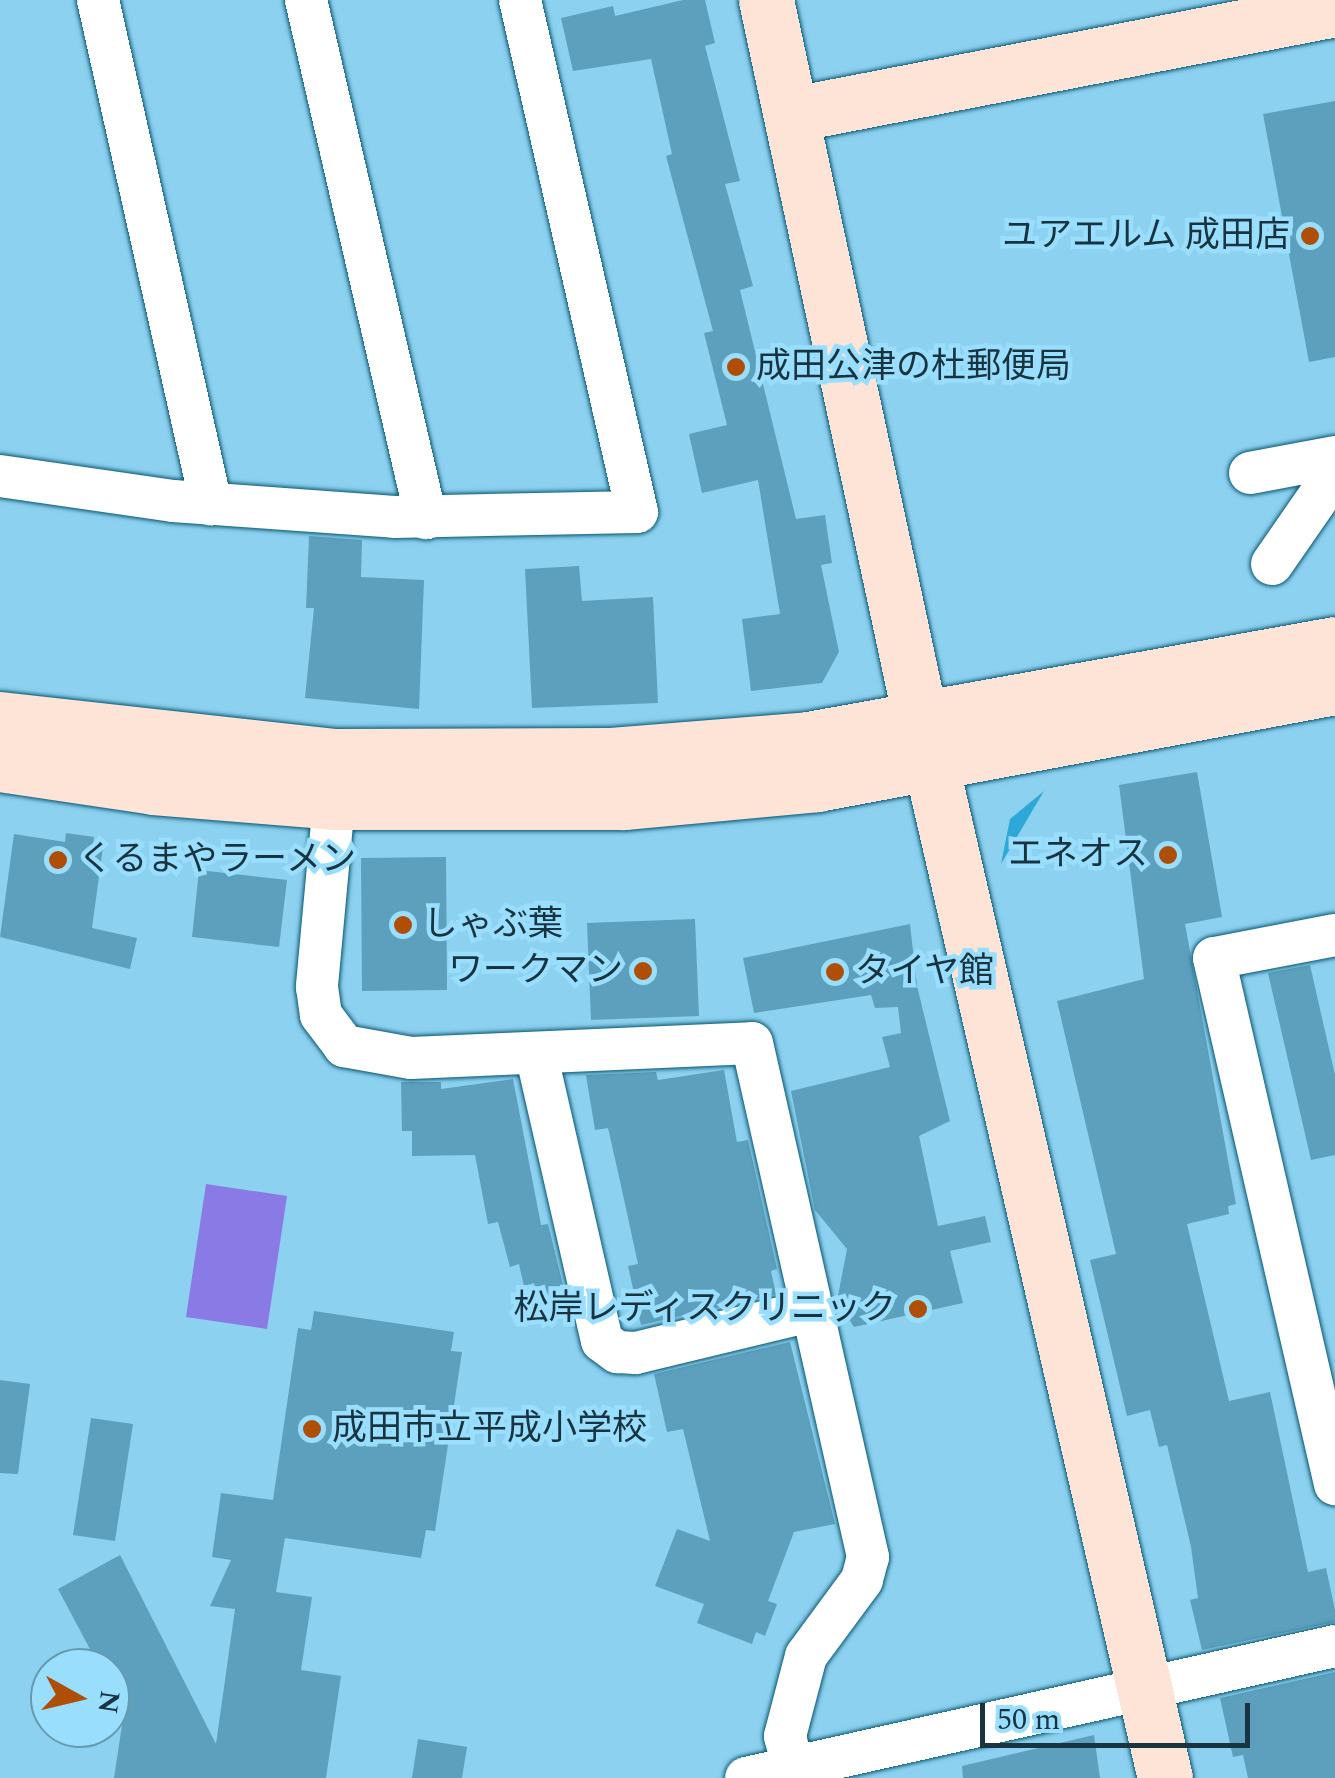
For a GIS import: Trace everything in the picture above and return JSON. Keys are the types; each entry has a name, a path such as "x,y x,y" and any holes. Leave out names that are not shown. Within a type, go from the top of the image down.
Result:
{"street":[{"path":"98,0 211,504"},
{"path":"306,0 426,518"},
{"path":"0,476 211,504 426,518 636,512 520,0"},
{"path":"766,0 794,114 925,740 1165,1778"},
{"path":"794,114 1335,8"},
{"path":"1250,473 1335,457"},
{"path":"1272,564 1335,473"},
{"path":"0,764 154,787 334,802 624,802 817,784 925,740 1335,644"},
{"path":"0,718 335,756 611,755 808,739 925,740 1248,704 1335,687"},
{"path":"334,802 317,987 329,1030 366,1055 752,1044 868,1557 862,1580 806,1656 785,1736 793,1768"},
{"path":"1335,936 1214,958 1335,1484"},
{"path":"536,1053 602,1341 618,1352 636,1353 810,1311"},
{"path":"746,1778 793,1768 923,1759 1144,1688 1335,1646"}],"shaded area":[{"path":"1044,791 1001,864 1010,819"},
{"path":"206,1184 287,1196 267,1329 186,1317"}],"building":[{"path":"683,0 705,0 715,43 705,46 740,181 725,184 753,286 740,290 796,519 825,515 832,563 821,565 839,652 822,683 751,691 742,619 780,614 758,480 702,493 689,434 727,425 704,333 713,331 666,156 672,154 651,59 573,71 561,18 613,6 615,16"},
{"name":"ユアエルム 成田店","path":"1335,101 1335,357 1309,362 1263,114"},
{"path":"309,536 362,540 361,577 424,580 419,709 305,698 314,608 306,608"},
{"path":"579,566 582,601 653,597 658,703 532,708 525,569"},
{"path":"1197,772 1222,917 1185,924 1236,1204 1228,1206 1229,1214 1187,1224 1229,1401 1270,1392 1308,1572 1326,1568 1335,1610 1335,1622 1202,1650 1190,1600 1198,1598 1191,1547 1167,1445 1159,1447 1150,1410 1127,1416 1090,1260 1116,1254 1057,1001 1144,979 1119,785"},
{"path":"66,833 94,837 93,845 103,847 92,928 137,938 130,969 0,937 14,834 65,842"},
{"path":"446,857 447,990 362,991 361,858"},
{"path":"199,870 287,880 279,947 192,937"},
{"path":"695,919 699,1016 591,1020 587,923"},
{"path":"910,924 917,986 950,1121 919,1136 938,1226 985,1216 991,1242 950,1251 963,1303 854,1327 837,1301 847,1249 815,1210 791,1091 890,1067 882,1037 901,1033 898,1007 875,1008 871,995 754,1013 743,958"},
{"path":"1310,965 1335,1075 1335,1155 1311,1160 1268,973"},
{"path":"724,1070 737,1142 748,1140 777,1269 771,1271 776,1294 641,1325 628,1266 638,1264 620,1181 608,1128 595,1130 586,1075 656,1072 658,1080"},
{"path":"513,1079 541,1225 548,1224 566,1297 539,1303 534,1283 524,1286 519,1264 510,1267 498,1222 488,1224 475,1155 412,1156 412,1131 402,1131 401,1082 441,1082 441,1089"},
{"path":"314,1311 454,1332 451,1351 462,1352 435,1531 426,1530 421,1558 285,1538 276,1592 312,1597 301,1670 341,1676 326,1778 114,1778 119,1748 130,1748 130,1648 89,1648 58,1589 120,1555 216,1744 235,1609 210,1606 231,1560 212,1557 221,1493 273,1500 298,1328 311,1330"},
{"path":"790,1342 835,1524 794,1532 768,1601 777,1604 765,1636 756,1632 752,1644 697,1623 704,1604 655,1586 677,1529 710,1541 683,1429 667,1432 654,1374"},
{"path":"0,1380 30,1384 18,1474 0,1473"},
{"path":"91,1418 133,1424 115,1541 73,1535"},
{"path":"1335,1672 1335,1778 1248,1778 1243,1755 1233,1757 1220,1698"},
{"path":"1094,1735 1100,1778 963,1778 962,1766"},
{"path":"418,1739 467,1747 462,1778 412,1778"}],"place":[{"name":"ユアエルム 成田店","path":"1310,236"},
{"name":"成田公津の杜郵便局","path":"736,367"},
{"name":"エネオス","path":"1168,855"},
{"name":"くるまやラーメン","path":"58,860"},
{"name":"しゃぶ葉","path":"403,925"},
{"name":"ワークマン","path":"643,971"},
{"name":"タイヤ館","path":"835,972"},
{"name":"松岸レディスクリニック","path":"918,1309"},
{"name":"成田市立平成小学校","path":"312,1429"}]}
